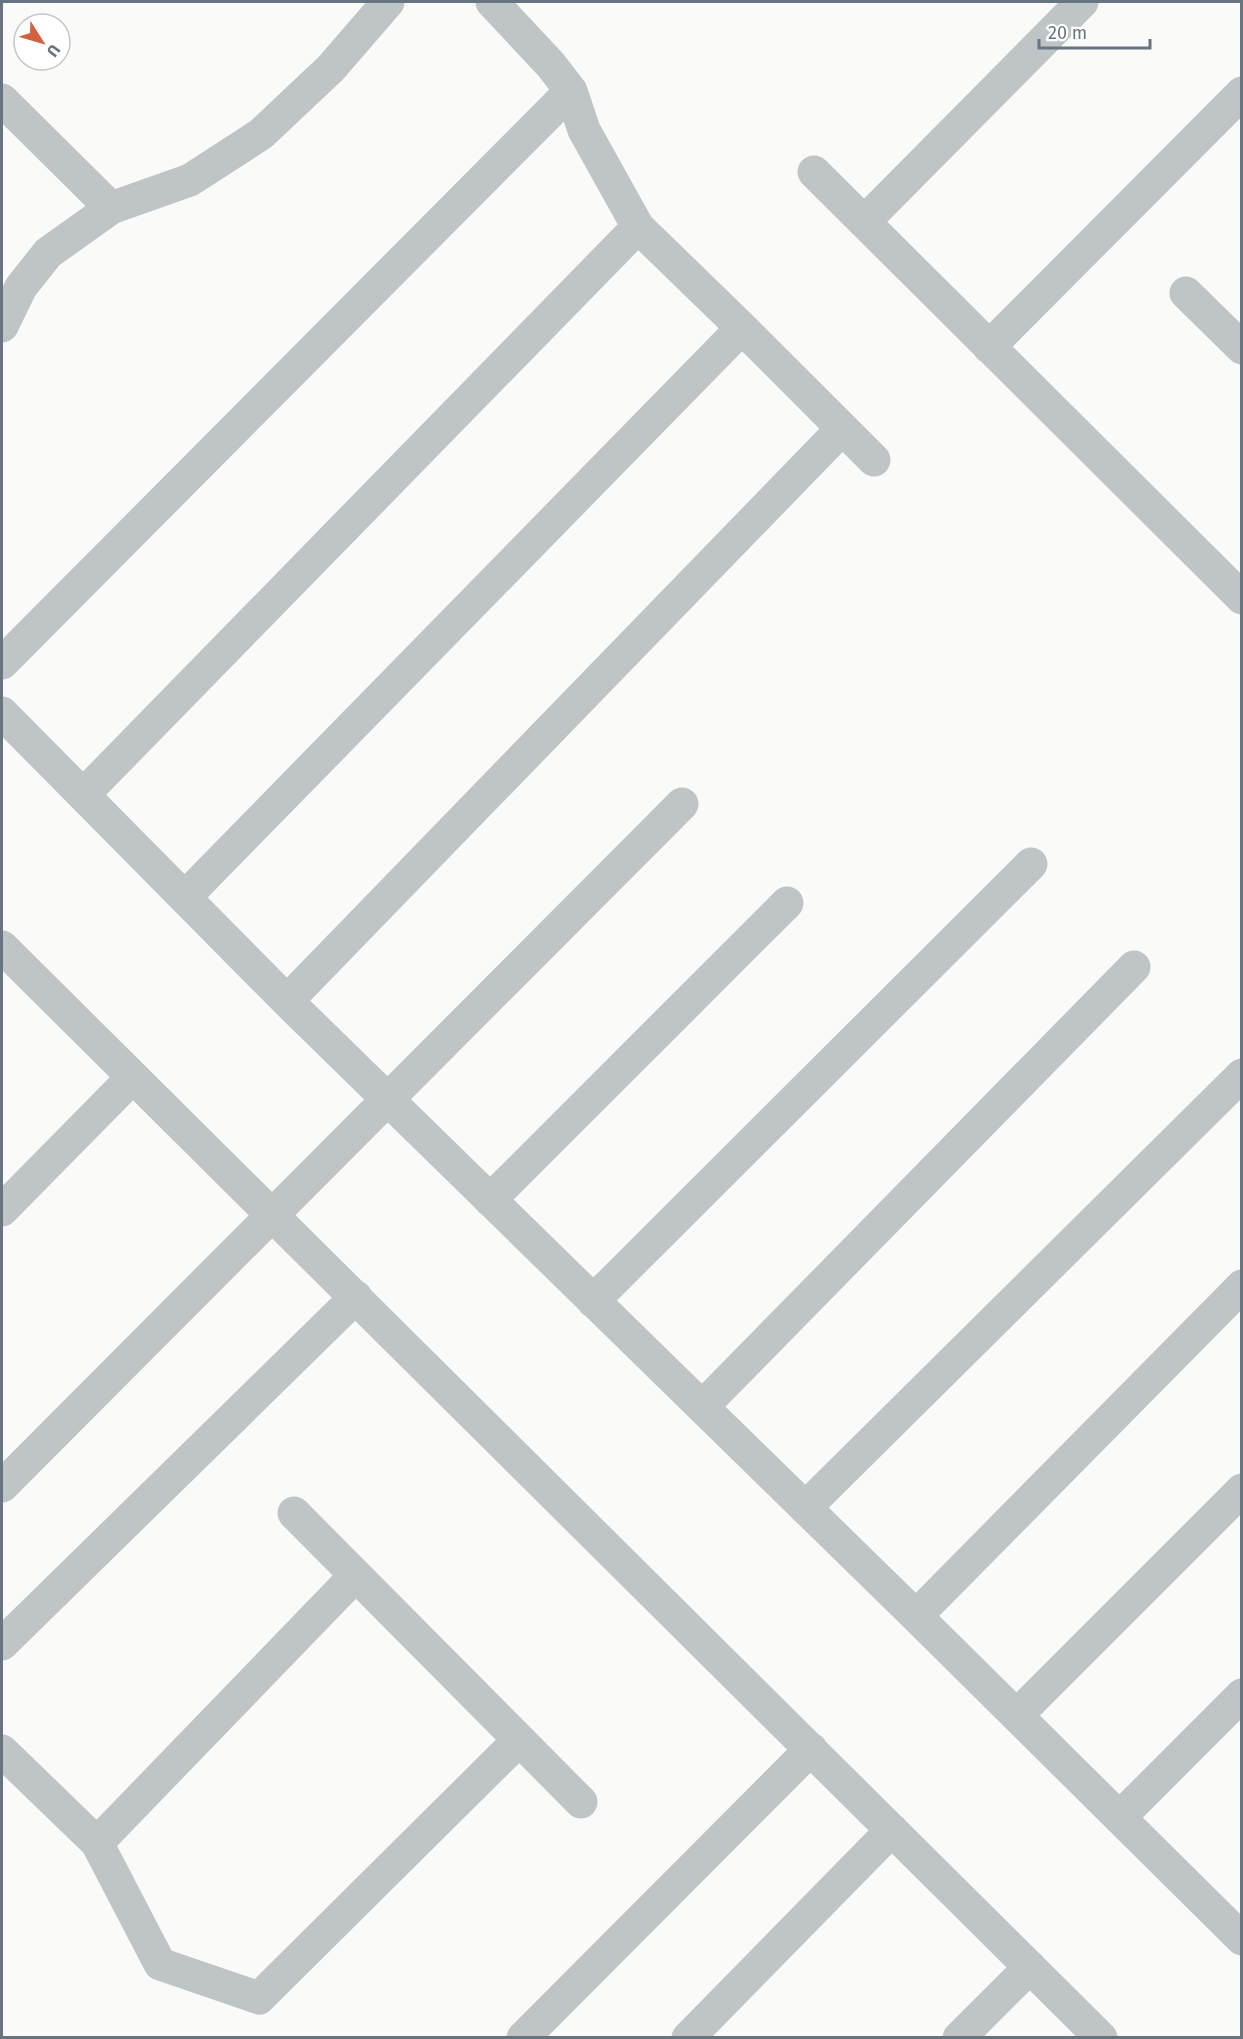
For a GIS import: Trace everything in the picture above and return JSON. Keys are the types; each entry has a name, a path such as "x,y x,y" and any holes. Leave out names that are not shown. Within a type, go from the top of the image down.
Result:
{"street":[{"path":"2,326 21,287 48,253 111,208 190,180 261,134 331,68 388,2"},
{"path":"492,2 551,65 571,91 584,130 638,227 874,460"},
{"path":"864,222 1082,2"},
{"path":"2,663 571,91"},
{"path":"989,347 1242,93"},
{"path":"2,100 111,208"},
{"path":"814,172 1242,598"},
{"path":"83,795 638,227"},
{"path":"1186,292 1241,347"},
{"path":"185,897 742,328"},
{"path":"287,1000 842,429"},
{"path":"2,713 287,1000 593,1301 1120,1817 1235,1921"},
{"path":"2,1486 682,804"},
{"path":"593,1301 1031,864"},
{"path":"490,1200 787,903"},
{"path":"4,953 273,1215 1101,2037"},
{"path":"702,1407 1134,967"},
{"path":"806,1508 1242,1076"},
{"path":"2,1210 133,1077"},
{"path":"916,1616 1242,1286"},
{"path":"2,1644 356,1298"},
{"path":"1017,1715 1242,1490"},
{"path":"294,1513 581,1802"},
{"path":"97,1844 355,1576"},
{"path":"1120,1817 1242,1695"},
{"path":"2,1751 97,1844 160,1964 259,1998 519,1740"},
{"path":"523,2037 811,1749"},
{"path":"688,2037 892,1830"},
{"path":"959,2037 1030,1967"}]}
